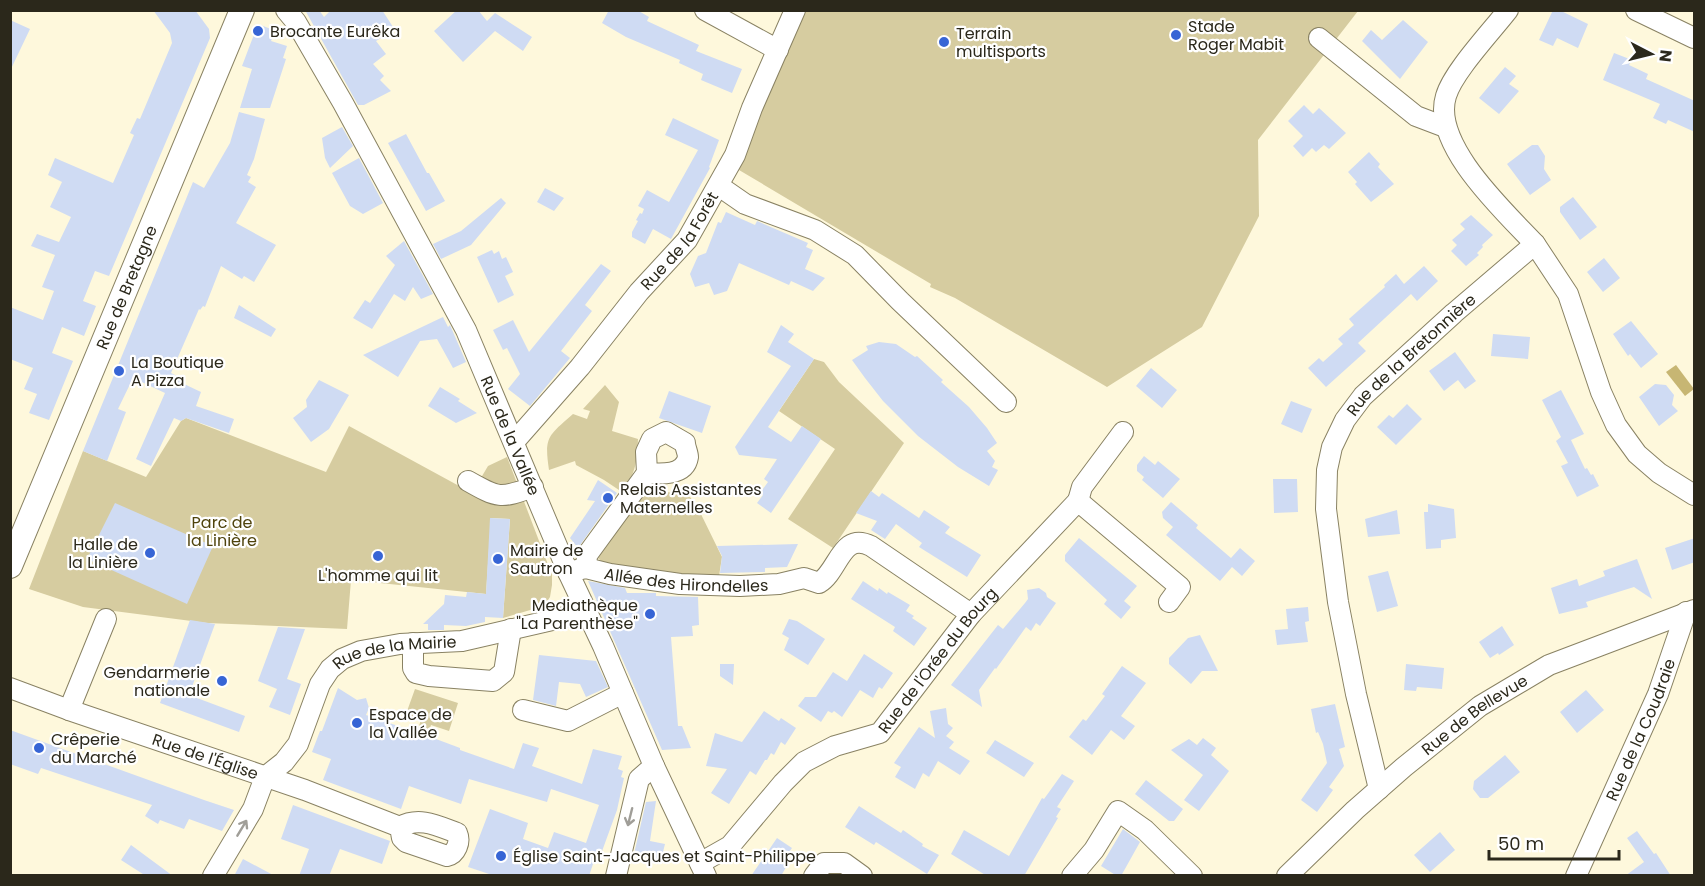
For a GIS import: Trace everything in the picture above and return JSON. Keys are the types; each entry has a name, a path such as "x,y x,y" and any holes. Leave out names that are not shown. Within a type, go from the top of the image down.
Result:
{"main road":[{"name":"Rue de Bretagne","path":"10,566 242,10"}],"street":[{"name":"Rue de la Vallée","path":"286,10 296,22 343,103 466,330 533,488 577,570 587,612 654,766 703,870"},
{"path":"705,10 778,50"},
{"name":"Rue de la Forêt","path":"514,442 580,367 639,292 687,240 735,155 752,108 795,10"},
{"path":"1508,10 1454,78 1446,95 1442,114 1445,127 1458,155 1499,206 1535,244 1568,294 1600,392 1616,425 1637,454 1659,473 1695,495"},
{"path":"1636,10 1695,38"},
{"path":"1319,38 1416,116 1445,127"},
{"path":"719,186 744,204 815,230 855,255 900,302 1006,402"},
{"name":"Rue de la Bretonnière","path":"1379,789 1356,694 1338,602 1326,509 1327,470 1332,447 1345,420 1363,396 1454,313 1535,244"},
{"name":"Rue de l'Orée du Bourg","path":"703,870 730,846 783,783 804,762 835,746 880,733 971,614 1078,501 1082,487 1123,432"},
{"path":"577,570 647,473"},
{"path":"468,481 495,495 507,496 533,488"},
{"path":"1078,501 1180,587 1169,602"},
{"name":"Allée des Hirondelles","path":"577,570 680,584 779,584 804,578 815,582 822,581 850,544 866,543 971,614"},
{"name":"Rue de Bellevue","path":"1287,876 1379,789 1480,706 1549,665 1690,611"},
{"name":"Rue de la Coudraie","path":"1576,876 1658,694 1690,611"},
{"name":"Rue de la Mairie","path":"265,777 284,762 298,744 320,684 330,669 342,659 361,651 413,644 462,641 587,612"},
{"path":"69,710 106,619"},
{"path":"413,644 413,668 416,673 493,681 504,672 511,629"},
{"name":"Rue de l'Église","path":"10,688 400,827"},
{"path":"523,710 568,721 623,693"},
{"path":"616,876 639,779 654,766"},
{"path":"213,876 253,809 265,777"},
{"path":"1072,876 1094,850 1118,811 1145,830 1192,876"},
{"path":"814,876 824,863 844,863 862,876"}],"green space":[{"path":"803,11 1358,11 1258,140 1259,216 1202,327 1107,387 955,298 930,287 931,284 739,170 752,122"},
{"path":"814,359 824,362 839,382 904,443 833,548 788,519 835,449 779,411"},
{"path":"605,385 619,402 612,431 638,439 635,467 622,492 576,465 575,461 549,470 547,450 553,433 573,414 587,419 590,411 583,409"},
{"name":"Parc de la Linière","path":"186,418 326,472 349,426 472,493 488,466 507,457 552,574 550,597 544,606 503,618 510,519 491,518 486,594 351,580 347,629 207,623 83,607 29,589 83,451 146,477 181,421"},
{"path":"658,490 690,497 697,506 722,557 719,576 665,578 608,568 594,554 644,493"},
{"path":"415,689 458,703 449,731 431,725 411,781 401,778 421,720 406,714"}],"shaded area":[{"path":"1676,365 1694,389 1685,396 1666,372"}],"building":[{"path":"153,10 195,10 209,29 210,38 109,276 95,271 83,301 96,306 84,336 62,327 52,353 73,361 49,420 29,413 37,394 24,389 33,368 10,359 10,307 43,320 54,291 42,287 55,255 31,246 37,234 59,242 71,217 50,207 62,182 48,175 55,158 113,183 134,135 130,133 137,118 140,119 172,43 170,33"},
{"path":"305,10 319,10 324,17 331,10 382,10 395,30 376,41 386,54 373,64 384,76 380,80 391,91 364,105 358,105"},
{"path":"457,10 478,10 487,21 495,13 532,37 523,51 495,31 463,62 434,31"},
{"path":"609,10 637,10 649,17 647,21 699,45 696,51 742,69 732,93 701,80 703,74 679,63 680,60 626,37 602,23"},
{"path":"1553,10 1559,10 1588,24 1578,48 1557,38 1553,46 1539,40"},
{"path":"10,20 30,29 10,71"},
{"path":"1403,20 1428,42 1400,79 1362,41 1371,30 1382,40"},
{"path":"258,24 276,31 271,41 287,46 283,58 286,59 270,108 240,108 252,69 242,66"},
{"path":"1614,53 1632,60 1629,65 1648,74 1646,79 1695,101 1695,132 1668,120 1666,124 1653,118 1660,104 1603,80"},
{"path":"1505,67 1516,76 1509,84 1519,91 1499,114 1479,98"},
{"path":"1304,105 1313,114 1319,108 1346,133 1329,149 1324,145 1316,152 1312,148 1303,157 1293,146 1303,136 1288,121"},
{"path":"239,112 265,119 247,175 251,177 248,182 256,187 236,223 276,245 254,282 244,276 242,279 221,266 205,307 199,309 171,373 185,380 184,384 201,392 196,406 234,419 229,433 186,418 181,421 174,418 151,466 136,459 165,393 133,378 118,409 126,412 107,461 83,451 193,182 204,188 230,143"},
{"path":"673,118 719,140 710,168 671,239 653,229 645,244 632,237 632,232 638,221 636,220 644,209 638,206 647,190 669,202 698,150 665,135"},
{"path":"342,127 353,146 330,168 325,158 322,138"},
{"path":"406,134 445,201 426,211 388,143"},
{"path":"1532,145 1538,145 1545,156 1544,169 1551,180 1530,195 1507,164"},
{"path":"1369,152 1380,164 1378,167 1394,184 1371,202 1348,172"},
{"path":"359,158 383,203 363,214 350,206 332,173"},
{"path":"545,188 564,198 554,211 537,202"},
{"path":"1573,197 1597,227 1580,240 1560,212 1560,207"},
{"path":"501,198 506,203 471,245 441,259 433,244 461,231"},
{"path":"726,212 755,225 757,221 808,243 806,247 813,250 805,269 825,278 813,291 791,281 789,285 739,263 727,291 714,295 709,283 695,287 690,274 698,256 706,253 718,222 721,223"},
{"path":"1471,215 1493,235 1482,245 1483,247 1477,253 1479,255 1466,266 1451,251 1457,245 1452,240 1465,229 1460,224"},
{"path":"404,241 433,294 421,299 413,287 405,301 394,294 372,329 353,318 365,300 370,303 395,265 386,256"},
{"path":"492,250 494,254 499,251 502,259 506,257 513,272 505,276 514,295 498,303 477,257"},
{"path":"1604,258 1620,278 1603,292 1587,272"},
{"path":"601,264 611,271 585,305 592,311 561,351 570,358 530,406 508,389 520,374 507,348 503,350 493,330 513,320 529,352"},
{"path":"1424,266 1438,281 1417,301 1411,294 1358,343 1366,351 1326,387 1308,368 1319,358 1323,362 1343,344 1338,339 1354,325 1349,319 1396,274 1404,284"},
{"path":"239,305 276,329 271,337 234,318"},
{"path":"443,317 448,327 450,325 466,362 453,368 437,339 420,341 398,377 363,355"},
{"path":"1631,321 1658,354 1641,368 1630,354 1628,356 1613,334"},
{"path":"781,325 794,334 788,342 814,359 768,427 791,442 802,426 821,439 771,513 757,503 763,495 760,493 768,482 764,479 777,459 739,455 735,447 791,366 767,352"},
{"path":"1493,334 1530,337 1528,359 1491,356"},
{"path":"879,342 896,344 915,357 917,356 943,380 941,382 969,407 987,428 997,443 987,451 995,461 992,467 998,470 989,486 958,467 918,436 883,401 865,378 852,360 868,350 866,346"},
{"path":"1455,352 1476,381 1465,389 1458,380 1444,391 1429,371"},
{"path":"1151,368 1177,390 1162,408 1136,386"},
{"path":"319,380 349,395 329,429 311,442 293,418 307,407 306,400"},
{"path":"1655,384 1666,385 1674,395 1672,405 1678,411 1659,426 1639,397"},
{"path":"440,387 477,413 456,423 428,406"},
{"path":"1561,390 1584,434 1571,440 1585,469 1587,468 1591,475 1593,474 1599,486 1577,497 1561,466 1568,463 1556,441 1561,437 1542,400"},
{"path":"669,391 711,406 702,433 659,418"},
{"path":"1291,401 1312,409 1302,433 1281,424"},
{"path":"1407,404 1422,419 1396,445 1377,427 1389,415 1393,418"},
{"path":"1144,456 1155,465 1158,461 1180,479 1163,498 1142,480 1144,477 1137,471 1137,465"},
{"path":"1273,479 1297,479 1298,512 1274,513"},
{"path":"598,480 617,493 578,548 570,538 595,501 587,500"},
{"path":"871,491 879,497 882,493 919,518 924,510 950,527 945,533 981,555 967,577 919,547 922,543 896,524 885,539 871,530 877,521 856,513"},
{"path":"1171,502 1198,525 1196,528 1231,558 1240,548 1255,561 1242,576 1232,567 1220,581 1166,535 1173,527 1163,518 1162,512"},
{"name":"Halle de la Linière","path":"115,503 213,546 187,604 87,559"},
{"path":"1428,504 1454,509 1456,538 1441,540 1441,548 1426,549 1424,512 1428,512"},
{"path":"1397,510 1400,534 1368,537 1365,519"},
{"path":"490,518 510,519 503,618 485,617 485,622 466,626 444,625 444,630 428,630 428,624 423,624 444,604 445,595 466,597 467,592 486,594"},
{"path":"1079,538 1137,586 1124,601 1131,607 1121,619 1104,604 1107,600 1065,561 1065,555"},
{"path":"1695,538 1695,562 1672,570 1665,548"},
{"path":"798,544 787,567 765,568 765,572 720,573 722,556 717,546"},
{"path":"1637,559 1652,599 1634,587 1586,602 1588,607 1559,614 1551,588 1577,579 1579,586 1605,576 1603,571"},
{"path":"1388,571 1398,606 1377,612 1368,576"},
{"path":"588,581 625,588 627,593 698,597 699,625 692,626 693,636 671,637 678,726 682,726 691,748 662,750"},
{"path":"863,581 878,591 879,588 910,605 906,611 927,628 914,646 893,631 895,627 851,599"},
{"path":"1039,588 1056,603 1040,626 1036,623 1031,631 1026,627 979,690 982,707 951,685 998,625 1003,629 1025,603 1028,599 1027,590"},
{"path":"1308,607 1309,621 1305,622 1308,642 1277,645 1275,630 1288,629 1286,609"},
{"path":"789,619 797,621 825,639 808,665 784,650 789,638 782,634"},
{"path":"190,620 215,624 189,695 245,716 239,732 160,703"},
{"path":"1502,626 1514,645 1490,658 1479,642"},
{"path":"278,627 305,629 287,679 301,684 290,715 269,707 277,689 258,681"},
{"path":"1200,635 1218,671 1202,671 1191,684 1169,664 1169,658 1188,638"},
{"path":"864,654 893,673 882,689 879,687 873,698 860,690 842,717 834,711 832,713 828,711 821,722 798,706 805,697 816,697 833,672 847,681"},
{"path":"539,655 596,661 608,687 586,697 580,684 559,682 556,706 533,700"},
{"path":"720,664 734,664 733,685 720,676"},
{"path":"1406,664 1444,668 1442,689 1417,687 1416,691 1404,690"},
{"path":"1122,666 1146,683 1121,716 1135,726 1124,740 1111,730 1092,755 1069,737 1083,719 1086,721 1105,696 1102,694"},
{"path":"338,688 357,700 366,698 369,708 366,715 514,769 523,743 539,748 532,766 582,784 593,749 622,756 618,769 623,771 621,777 624,778 617,810 601,854 597,852 589,876 495,876 468,867 490,809 528,823 523,839 548,848 554,832 586,843 599,805 551,789 547,802 469,779 461,804 409,786 401,809 323,780 331,759 312,752"},
{"path":"1586,690 1604,710 1577,733 1560,712"},
{"path":"1335,704 1345,747 1339,749 1344,766 1329,787 1333,790 1317,812 1301,800 1327,763 1323,744 1318,732 1316,733 1311,709"},
{"path":"946,708 948,724 953,728 946,736 954,742 949,748 970,761 960,775 938,761 929,777 923,773 915,789 895,777 901,767 894,763 919,727 935,738 930,711"},
{"path":"764,711 796,728 785,745 781,742 774,755 771,753 765,760 756,775 750,771 729,804 711,793 727,769 706,766 715,733 742,742"},
{"path":"10,730 234,810 222,831 189,819 184,829 160,820 158,824 145,816 152,805 41,768 38,774 10,764"},
{"path":"1203,738 1216,748 1211,755 1229,771 1199,811 1184,800 1203,775 1171,750 1189,739 1197,745"},
{"path":"995,740 1034,763 1024,777 986,753"},
{"path":"1505,755 1520,772 1488,798 1480,798 1473,789 1474,781"},
{"path":"1062,774 1074,781 1057,807 1061,809 1056,817 1058,818 1024,876 987,876 951,854 964,830 1009,856 1042,798 1044,799"},
{"path":"1146,780 1183,809 1174,821 1169,821 1135,794"},
{"path":"656,801 650,841 665,844 661,860 634,854 646,802"},
{"path":"293,805 390,841 382,864 340,849 329,876 299,876 309,849 281,839"},
{"path":"859,806 901,833 903,830 923,844 922,846 939,855 927,874 876,842 874,845 845,827"},
{"path":"1123,829 1140,842 1121,876 1117,876 1101,866"},
{"path":"1637,831 1654,854 1656,853 1671,876 1625,876 1644,862 1627,838"},
{"path":"1440,832 1455,850 1430,872 1414,855"},
{"path":"777,838 792,848 785,858 789,862 781,876 751,876"},
{"path":"131,845 173,876 146,876 121,860"},
{"path":"243,859 275,876 234,876"}],"place":[{"name":"Brocante Eurêka","path":"258,31"},
{"name":"Stade Roger Mabit","path":"1176,35"},
{"name":"Terrain multisports","path":"944,42"},
{"name":"La Boutique A Pizza","path":"119,371"},
{"name":"Relais Assistantes Maternelles","path":"608,498"},
{"name":"Halle de la Linière","path":"150,553"},
{"name":"L'homme qui lit","path":"378,556"},
{"name":"Mairie de Sautron","path":"498,559"},
{"name":"Mediathèque \"La Parenthèse\"","path":"650,614"},
{"name":"Gendarmerie nationale","path":"222,681"},
{"name":"Espace de la Vallée","path":"357,723"},
{"name":"Crêperie du Marché","path":"39,748"},
{"name":"Église Saint-Jacques et Saint-Philippe","path":"501,856"}]}
